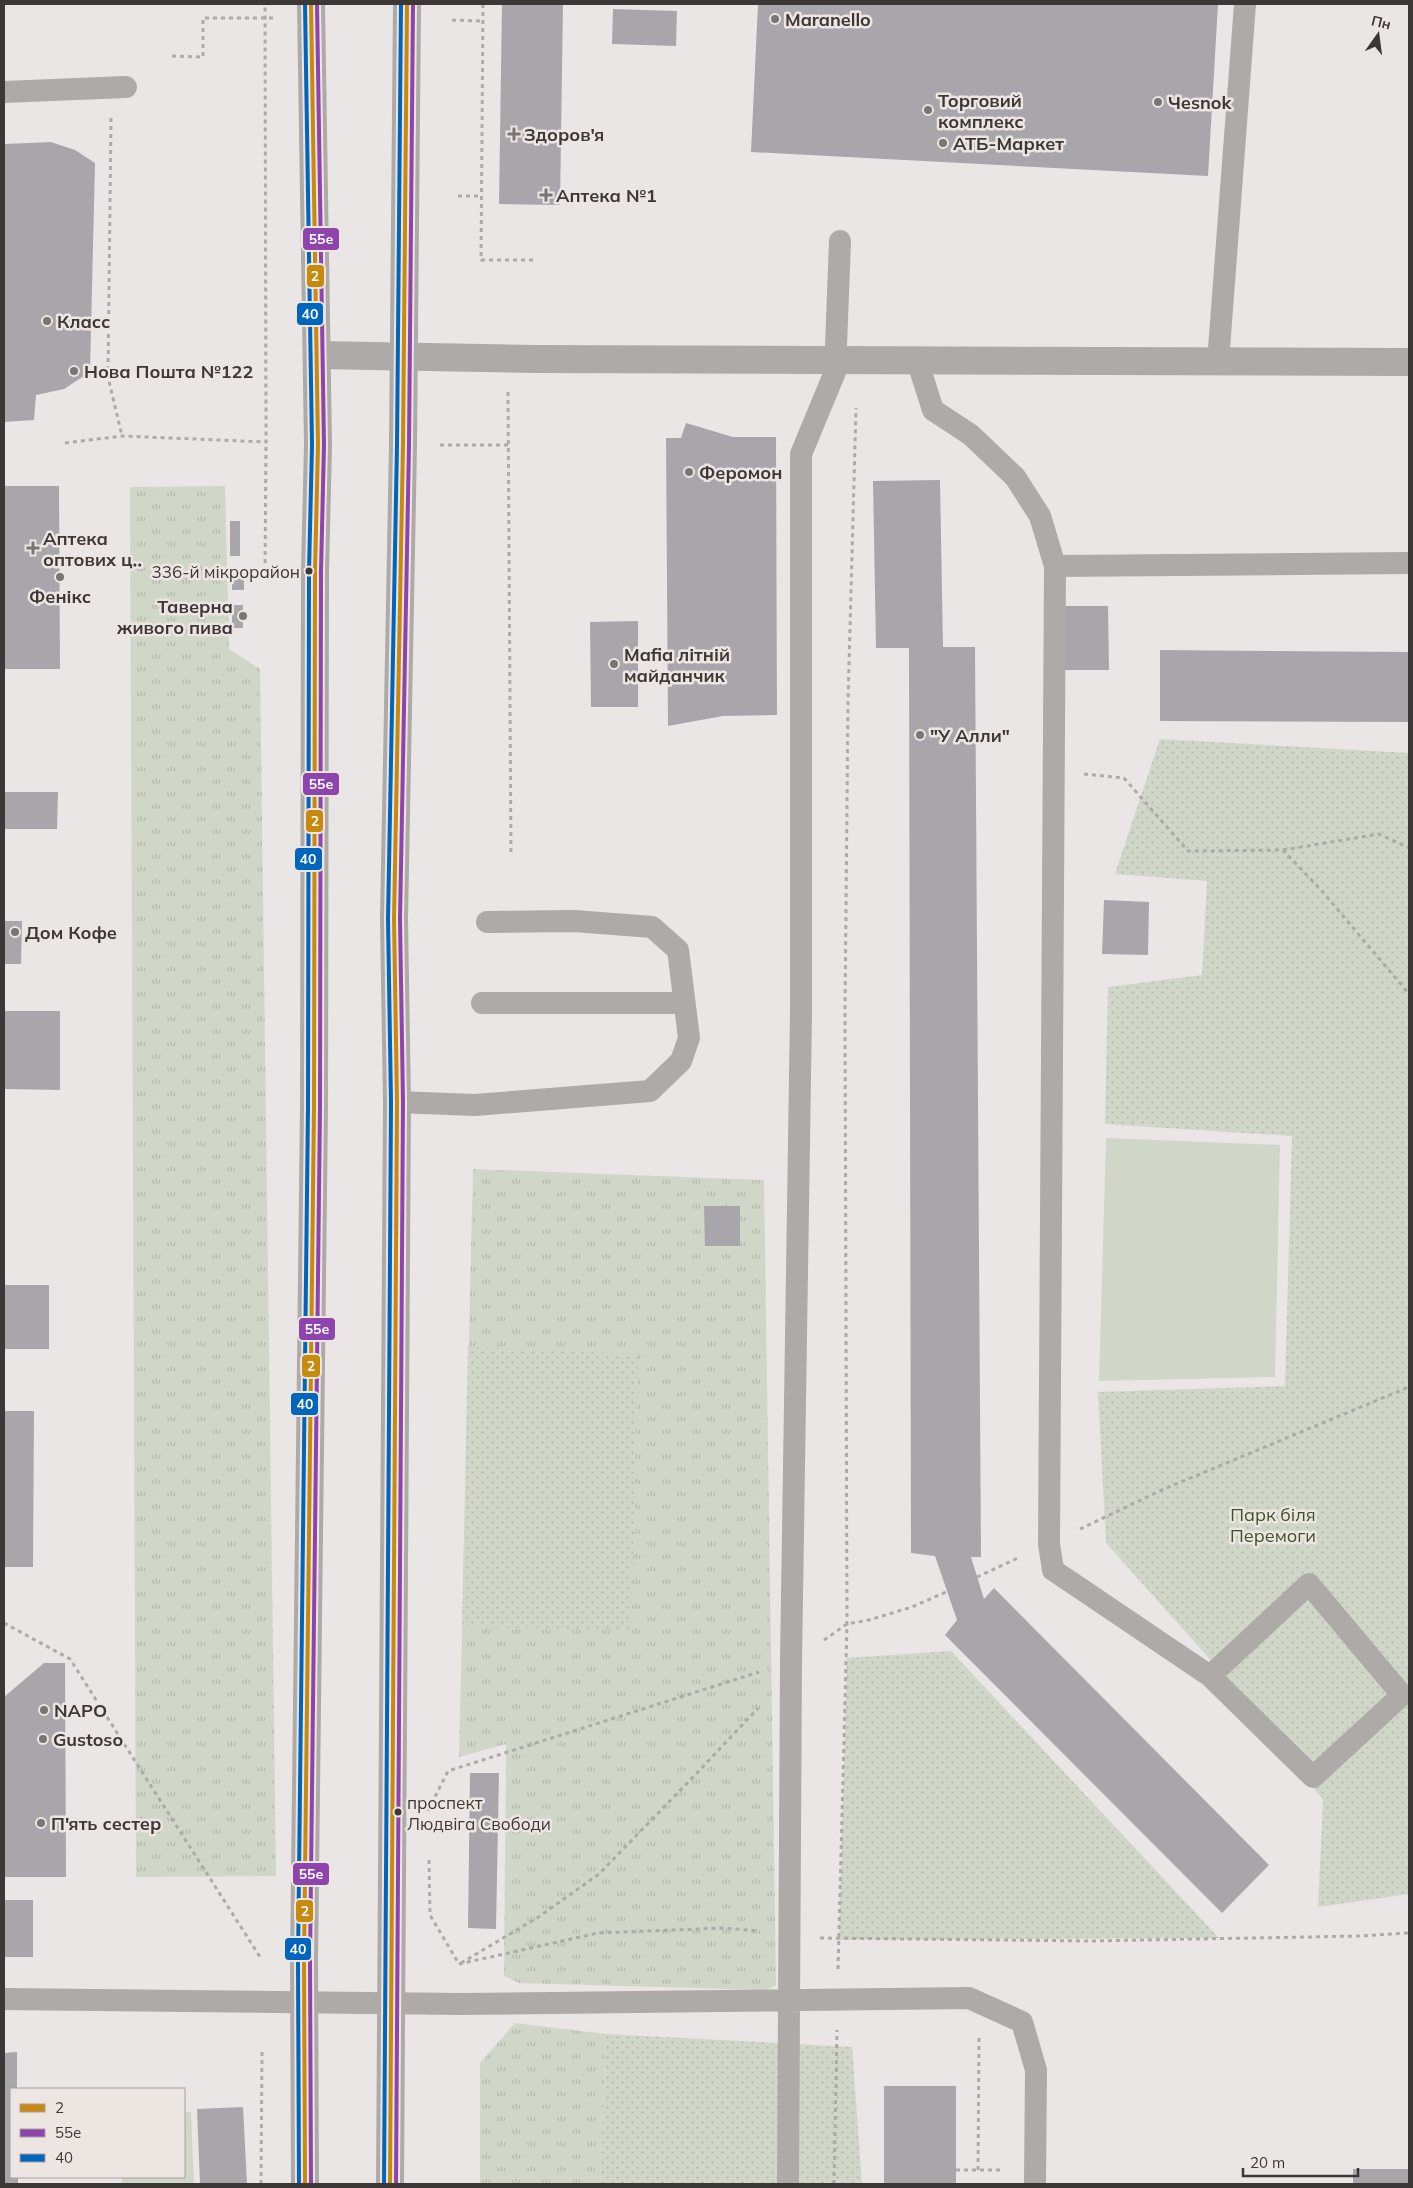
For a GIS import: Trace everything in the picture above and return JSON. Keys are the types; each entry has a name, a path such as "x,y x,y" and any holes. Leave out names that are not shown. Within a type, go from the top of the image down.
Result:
{"main road":[{"path":"305,2184 305,2001 314,1108 317,356 311,4"},
{"path":"390,2184 397,1102 394,919 404,445 403,358 407,4"}],"street":[{"path":"317,356 403,358 1409,362"}],"lane":[{"path":"1218,362 1245,4"},
{"path":"4,92 119,88"},
{"path":"788,2184 790,2000 788,1933 801,1012 801,454 835,372 840,241"},
{"path":"917,360 933,410 971,434 1015,477 1040,516 1054,566 1049,1544 1053,1570 1210,1676 1313,1777 1402,1695 1309,1584 1210,1676"},
{"path":"1054,566 1409,562"},
{"path":"397,1102 475,1105 650,1091 681,1061 689,1038 683,1003 678,950 652,927 574,921 487,922"},
{"path":"482,1002 683,1003"},
{"path":"4,2000 305,2001 484,2004 969,1998 1022,2022 1036,2070 1035,2184"}],"path":[{"path":"265,571 266,4"},
{"path":"483,4 482,260 533,260"},
{"path":"172,56 203,57 203,18 275,18"},
{"path":"452,20 483,21"},
{"path":"119,88 108,377 122,436"},
{"path":"458,196 482,196"},
{"path":"508,386 511,854"},
{"path":"834,2184 847,1624 846,876 848,701 856,402"},
{"path":"65,443 122,436 266,442"},
{"path":"440,445 508,445"},
{"path":"1054,771 1124,778 1188,851 1283,850 1379,834 1409,848"},
{"path":"1283,850 1322,891 1409,994"},
{"path":"977,1577 1164,1488 1409,1387"},
{"path":"428,1812 448,1771 792,1662 847,1624 904,1610 946,1592"},
{"path":"4,1623 70,1659 262,1960"},
{"path":"459,1964 537,1918 599,1874 758,1707"},
{"path":"429,1859 430,1915 459,1964"},
{"path":"459,1964 598,1933 723,1928 788,1933 839,1940 1090,1940 1351,1936 1409,1933"},
{"path":"956,2170 978,2170 980,2030"},
{"path":"261,2184 262,2051"}],"green space":[{"path":"225,486 229,649 260,669 276,1876 136,1877 130,487"},
{"name":"Парк біля Перемоги","path":"1160,739 1409,753 1409,1894 1318,1907 1323,1800 1208,1657 1106,1543 1098,1392 1285,1386 1292,1136 1105,1124 1108,987 1202,975 1207,881 1115,874"},
{"path":"1106,1138 1280,1145 1275,1377 1099,1381"},
{"path":"473,1169 764,1180 776,1985 767,1990 519,1983 504,1976 506,1744 459,1757"},
{"path":"468,1347 638,1354 631,1630 462,1627"},
{"path":"951,1651 1219,1938 839,1940 847,1658"},
{"path":"515,2023 606,2034 600,2184 480,2184 480,2063"},
{"path":"606,2034 852,2047 862,2184 600,2184"},
{"path":"185,2112 191,2112 194,2184 122,2184 122,2178 185,2178"}],"building":[{"path":"502,4 563,4 560,205 499,204"},
{"name":"Торговий комплекс","path":"758,4 1218,4 1208,176 751,152"},
{"path":"613,9 677,11 676,46 612,44"},
{"name":"Класс","path":"51,142 75,150 95,163 90,372 64,389 36,395 34,420 4,422 4,144"},
{"path":"686,423 733,437 776,437 777,715 723,716 668,726 666,438 681,438"},
{"path":"940,480 943,647 975,647 981,1557 971,1557 984,1599 994,1588 1269,1865 1222,1913 945,1635 957,1620 935,1556 911,1553 909,648 876,648 873,481"},
{"path":"4,486 59,486 60,669 4,669"},
{"path":"230,521 240,521 240,556 230,556"},
{"path":"244,572 244,590 232,590 232,573"},
{"path":"232,605 243,605 243,628 232,628"},
{"path":"1058,606 1108,606 1109,670 1059,670"},
{"name":"Mafia літній майданчик","path":"638,621 638,707 591,707 590,622"},
{"path":"1160,650 1409,652 1409,722 1160,721"},
{"path":"4,792 58,792 57,829 4,829"},
{"path":"1104,900 1149,902 1148,955 1102,954"},
{"path":"4,921 22,921 21,964 4,964"},
{"path":"4,1011 60,1011 60,1090 4,1089"},
{"path":"704,1206 740,1206 740,1246 705,1246"},
{"path":"4,1285 49,1285 49,1349 4,1349"},
{"path":"4,1411 34,1411 33,1567 4,1567"},
{"path":"44,1663 65,1663 66,1877 4,1877 4,1697"},
{"path":"470,1773 499,1773 496,1929 468,1928"},
{"path":"4,1900 33,1900 33,1957 4,1957"},
{"path":"17,2052 17,2088 10,2088 10,2178 18,2178 18,2184 4,2184 4,2053"},
{"path":"884,2086 956,2086 956,2184 884,2184"},
{"path":"243,2107 247,2184 200,2184 197,2109"},
{"path":"1353,2169 1409,2169 1409,2184 1353,2184"}],"transit line":[{"name":"40","path":"299,2184 298,1961 308,1107 309,571 312,445 305,4"},
{"name":"2","path":"305,2184 304,1961 314,1107 315,571 318,445 311,4"},
{"name":"55е","path":"311,2184 310,1961 320,1107 321,571 324,445 317,4"},
{"name":"40","path":"384,2184 391,1102 388,919 397,445 401,4"},
{"name":"2","path":"390,2184 397,1102 394,919 403,445 407,4"},
{"name":"55е","path":"396,2184 403,1102 400,919 409,445 413,4"}],"place":[{"name":"Maranello","path":"775,19"},
{"name":"Чеsnok","path":"1158,102"},
{"name":"Торговий комплекс","path":"928,110"},
{"name":"Здоров'я","path":"514,134"},
{"name":"АТБ-Маркет","path":"943,143"},
{"name":"Аптека №1","path":"546,195"},
{"name":"Класс","path":"47,321"},
{"name":"Нова Пошта №122","path":"74,371"},
{"name":"Феромон","path":"689,472"},
{"name":"Аптека оптових ц‥","path":"33,548"},
{"name":"336-й мікрорайон","path":"309,571"},
{"name":"Фенікс","path":"60,577"},
{"name":"Таверна живого пива","path":"243,616"},
{"name":"Mafia літній майданчик","path":"614,664"},
{"name":"\"У Алли\"","path":"920,735"},
{"name":"Дом Кофе","path":"15,932"},
{"name":"NAPO","path":"44,1710"},
{"name":"Gustoso","path":"43,1739"},
{"name":"проспект Людвіга Свободи","path":"398,1812"},
{"name":"П'ять сестер","path":"41,1823"}]}
